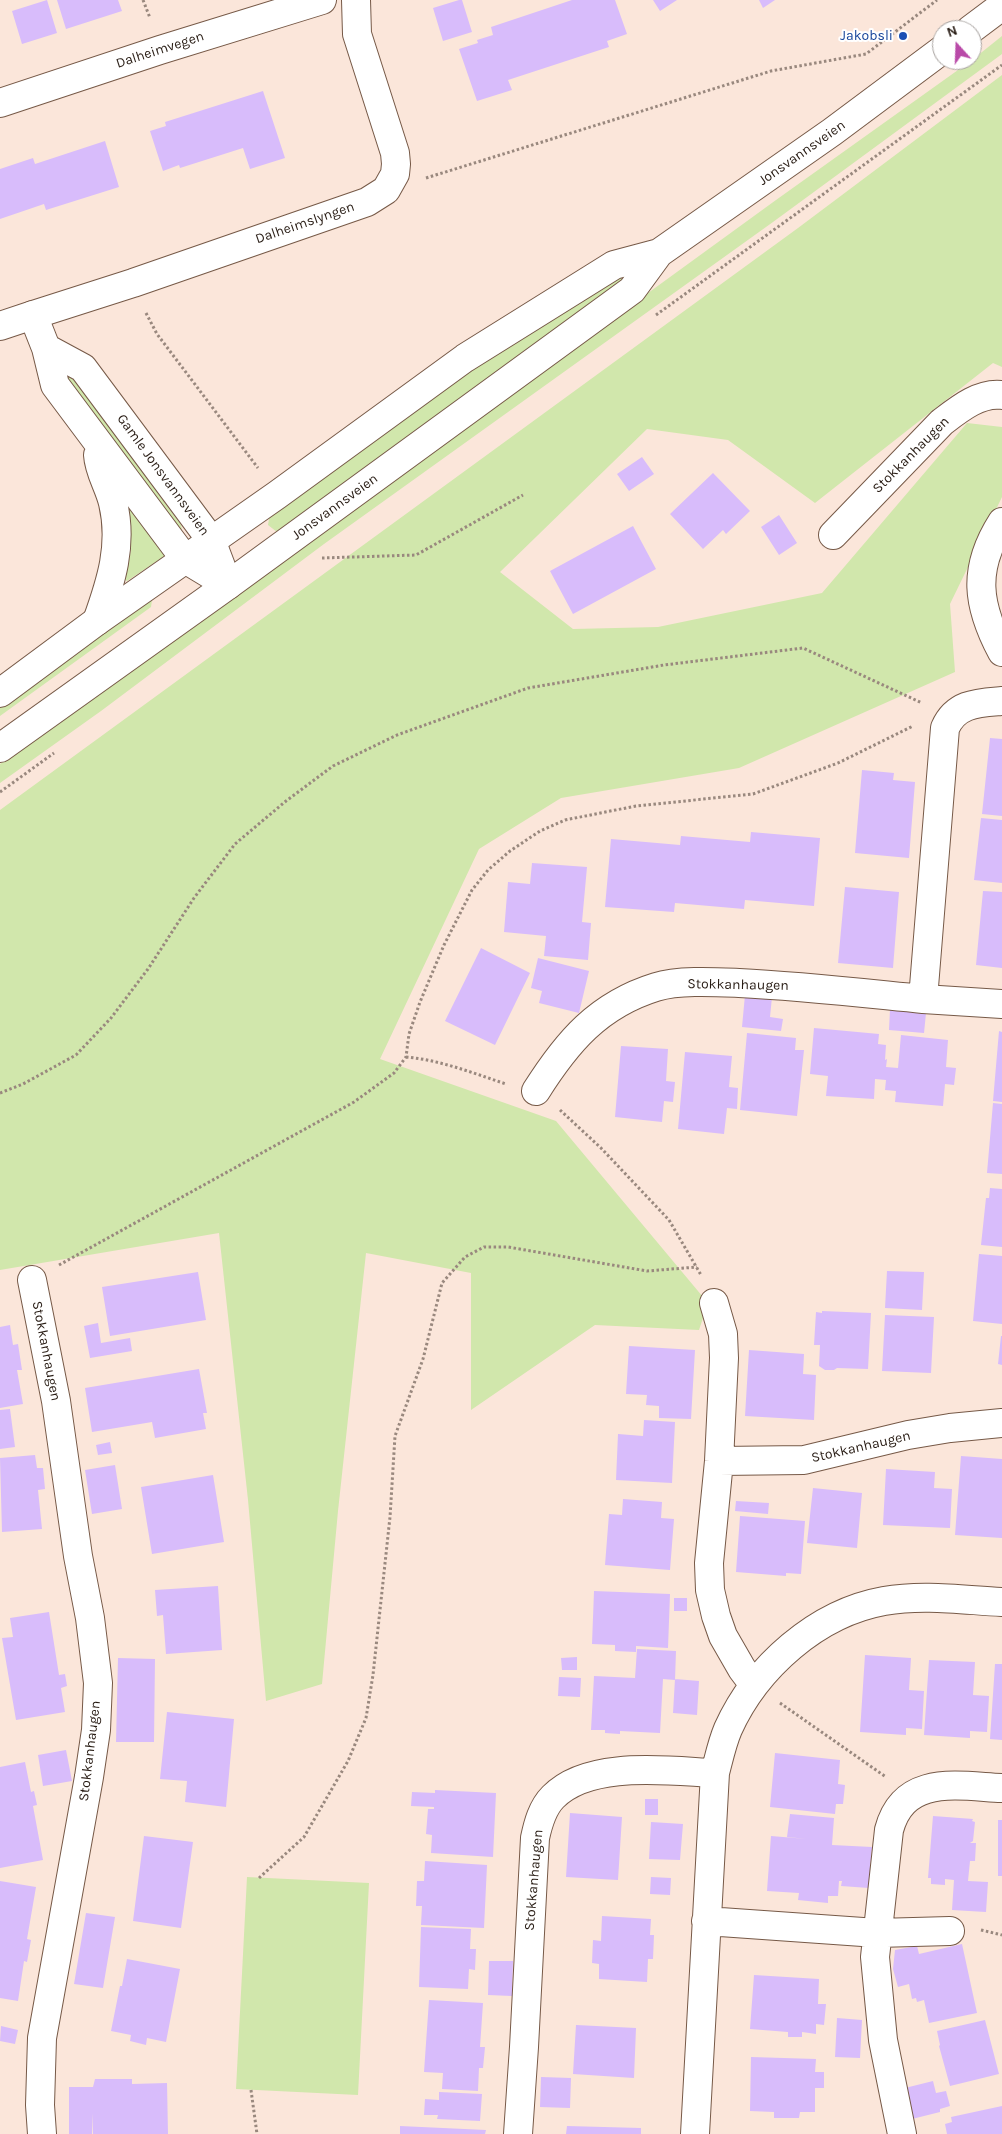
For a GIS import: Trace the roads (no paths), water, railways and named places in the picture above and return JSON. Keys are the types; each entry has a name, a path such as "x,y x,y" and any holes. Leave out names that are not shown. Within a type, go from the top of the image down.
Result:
{"street":[{"name":"Dalheimvegen","path":"0,103 160,50 322,0"},
{"name":"Dalheimslyngen","path":"33,315 133,283 367,202 386,190 395,174 395,152 357,34 356,0"},
{"path":"982,21 1002,6"},
{"name":"Jonsvannsveien","path":"0,748 228,585 632,290 660,253 832,132 932,57"},
{"name":"Jonsvannsveien","path":"0,693 97,621 465,358 614,265 660,253"},
{"path":"0,326 33,315 46,348 55,386 185,559 228,585"},
{"name":"Gamle Jonsvannsveien","path":"46,348 83,368 211,540 228,585"},
{"name":"Stokkanhaugen","path":"832,535 942,422 962,407 981,398 1002,395"},
{"path":"97,621 113,575 117,543 113,505 109,489 99,466 98,441"},
{"path":"1002,522 994,534 986,554 980,574 980,590 991,632 1002,652"},
{"path":"923,999 945,728 950,716 964,707 978,703 1002,701"},
{"name":"Stokkanhaugen","path":"536,1091 555,1061 581,1030 604,1012 657,986 727,982 797,986 923,999 1002,1004"},
{"name":"Stokkanhaugen","path":"32,1280 56,1401 78,1556 92,1626 98,1684 96,1730 89,1777 42,2038 40,2105 42,2134"},
{"path":"714,1303 723,1334 724,1358 719,1461 709,1563 710,1590 723,1636 736,1661 754,1685"},
{"name":"Stokkanhaugen","path":"719,1461 804,1460 908,1435 950,1428 1002,1423"},
{"path":"695,2134 715,1773 727,1731 738,1710 754,1685 780,1657 810,1632 843,1614 883,1601 917,1598 1002,1602"},
{"name":"Stokkanhaugen","path":"518,2134 535,1838 544,1810 553,1797 568,1786 606,1772 715,1773"},
{"path":"902,2134 883,2040 876,1957 889,1830 893,1815 911,1794 922,1789 943,1786 1002,1788"},
{"path":"706,1921 877,1933 950,1931"}],"place":[{"name":"Jakobsli","path":"903,36"}]}
